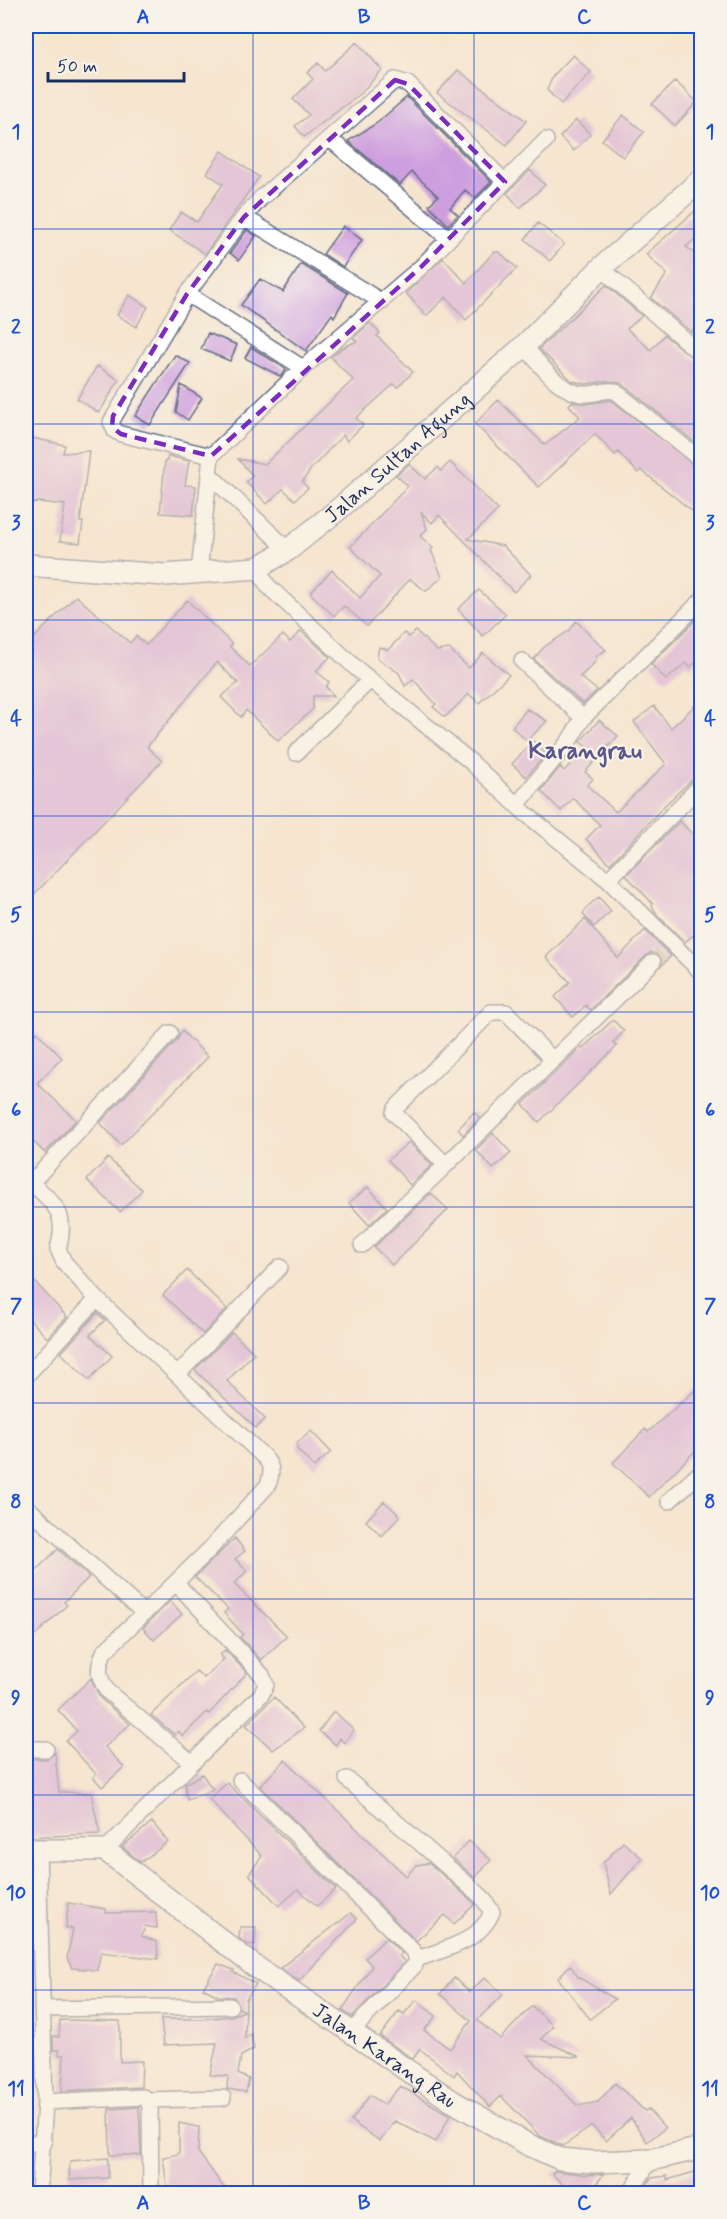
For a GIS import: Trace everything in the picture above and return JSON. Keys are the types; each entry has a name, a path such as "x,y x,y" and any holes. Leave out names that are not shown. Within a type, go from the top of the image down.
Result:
{"street":[{"path":"211,456 121,434 112,427 111,422 187,294 260,199 330,140 395,80 408,84 505,182"},
{"path":"330,140 448,238"},
{"path":"199,573 211,456 303,368 421,267 546,140"},
{"name":"Jalan Sultan Agung","path":"26,565 165,575 257,568 288,550 340,508 524,346 601,268 702,179"},
{"path":"244,217 382,302"},
{"path":"601,268 702,355"},
{"path":"187,294 303,368"},
{"path":"524,346 566,389 585,395 606,389 615,391 702,461"},
{"path":"209,474 288,550"},
{"path":"257,568 268,586 370,680 471,762 516,805 609,880 663,953 702,973"},
{"path":"516,805 569,741 583,718 702,600"},
{"path":"522,661 583,718"},
{"path":"296,753 370,680"},
{"path":"609,880 702,784"},
{"path":"362,1245 663,953"},
{"path":"446,1165 394,1113 396,1108 491,1012 507,1012 552,1059"},
{"path":"170,1033 28,1181 62,1217 60,1255 97,1299 179,1373 270,1464 272,1472 268,1485 176,1583 104,1652 98,1666 99,1677 107,1691 192,1763"},
{"path":"179,1373 280,1267"},
{"path":"26,1376 97,1299"},
{"path":"669,1501 702,1471"},
{"path":"30,1510 144,1613"},
{"path":"39,2193 45,2102 32,1850 105,1850 261,1695 266,1685 262,1675 176,1583"},
{"path":"26,1749 46,1749"},
{"path":"347,1779 482,1897 492,1911 483,1927 472,1936 455,1946 417,1959"},
{"path":"240,1780 413,1951 417,1959 415,1965 351,2032"},
{"name":"Jalan Karang Rau","path":"105,1850 253,1965 452,2101 527,2144 560,2159 593,2162 650,2160 702,2148"},
{"path":"42,2009 230,2006"},
{"path":"45,2102 143,2097 148,2100 223,2098"},
{"path":"148,2100 151,2193"},
{"path":"26,2143 44,2143"},
{"path":"630,2193 650,2160"}],"highlighted area":[{"path":"395,80 408,84 505,182 421,267 211,456 121,434 112,427 113,416 187,294 244,217"}],"building":[{"path":"357,42 382,70 362,92 304,137 295,126 309,115 293,99 313,79 307,73 318,63 325,71"},
{"path":"573,55 591,72 561,104 547,90 553,76"},
{"path":"458,70 526,121 507,145 437,93"},
{"path":"675,81 697,102 675,126 652,104"},
{"path":"407,97 491,182 475,198 465,190 450,208 458,215 448,225 429,205 438,196 412,172 400,185 348,141 377,123"},
{"path":"623,115 644,132 623,157 602,140"},
{"path":"576,120 590,134 574,151 560,137"},
{"path":"222,151 259,177 205,254 169,230 181,212 197,222 223,184 207,173"},
{"path":"530,170 545,185 520,208 507,193"},
{"path":"702,205 702,233 686,247 702,258 702,316 691,332 651,298 667,274 646,254"},
{"path":"538,223 564,244 550,261 525,239"},
{"path":"343,226 362,240 343,267 323,254"},
{"path":"247,230 256,236 239,260 230,253"},
{"path":"494,252 499,252 517,268 466,320 446,297 426,316 406,293 443,258 466,283"},
{"path":"301,264 348,293 334,317 332,314 306,351 241,305 260,279 283,292"},
{"path":"606,285 642,316 627,329 651,350 664,335 702,365 702,448 621,383 607,381 586,384 572,381 539,349"},
{"path":"129,295 148,307 136,327 117,315"},
{"path":"370,323 380,333 377,336 413,372 398,387 394,384 356,418 363,425 347,441 343,435 311,469 302,482 308,488 295,500 283,489 267,504 246,482 253,476 238,459 265,464 353,380 331,357 342,348 357,341 353,338"},
{"path":"208,333 237,345 230,361 201,349"},
{"path":"251,347 286,369 284,373 280,376 245,358"},
{"path":"175,355 190,363 150,425 135,416"},
{"path":"97,366 119,380 99,413 77,399"},
{"path":"181,385 202,398 188,420 176,412"},
{"path":"498,400 545,445 580,417 569,405 572,402 587,404 611,400 702,471 702,498 692,511 641,470 638,473 618,452 615,455 595,434 539,487 475,424"},
{"path":"32,438 65,445 63,453 89,451 80,522 83,522 80,543 60,541 65,505 39,502 26,504 26,468"},
{"path":"168,456 189,461 185,485 196,486 193,515 160,513 165,461"},
{"path":"450,462 498,510 468,539 503,546 531,575 514,592 439,515 432,523 421,512 427,529 420,536 433,548 431,550 442,577 426,591 410,579 367,626 344,606 334,616 310,593 332,570 360,598 380,576 350,547 408,486 396,475 409,464 425,479 438,467 441,471"},
{"path":"479,590 506,614 483,636 458,609"},
{"path":"76,596 130,643 136,636 146,645 187,600 232,644 230,647 250,666 283,635 290,642 301,631 330,657 316,671 329,682 326,687 334,696 313,696 313,709 278,741 246,710 241,717 221,697 238,683 217,662 147,747 162,761 26,903 26,646"},
{"path":"702,614 702,657 690,667 686,663 666,680 651,664"},
{"path":"576,621 606,650 597,655 595,662 580,677 597,690 583,704 534,659 543,648 570,630"},
{"path":"416,631 437,651 449,649 469,668 483,653 509,675 479,703 469,694 445,717 433,707 436,704 413,679 405,686 399,673 377,658 379,647 388,650 404,633 409,637"},
{"path":"702,699 702,775 695,777 665,805 610,864 586,839 600,825 573,798 561,811 541,791 560,767 564,771 587,747 580,742 599,720 618,736 585,772 593,779 587,785 616,812 666,764 634,722 654,706 671,728"},
{"path":"527,709 547,721 527,741 512,727"},
{"path":"533,741 546,754 526,777 512,764"},
{"path":"680,821 702,845 702,891 695,893 702,903 702,941 692,936 685,942 658,916 653,904 626,875"},
{"path":"599,897 611,911 594,927 583,914 588,906"},
{"path":"585,919 618,958 645,930 671,956 661,966 660,955 651,952 590,1010 586,1005 573,1017 555,997 570,982 546,957"},
{"path":"613,1020 624,1031 613,1043 617,1046 539,1122 523,1104 581,1047 582,1049"},
{"path":"182,1031 208,1057 121,1145 100,1123 177,1040"},
{"path":"37,1032 62,1058 37,1083 76,1120 45,1153 26,1135 26,1044"},
{"path":"474,1112 480,1118 463,1135 458,1129"},
{"path":"493,1133 511,1153 493,1169 476,1150"},
{"path":"409,1142 432,1165 410,1185 388,1160"},
{"path":"108,1158 142,1190 120,1212 87,1180"},
{"path":"368,1187 387,1208 369,1225 349,1203"},
{"path":"431,1193 448,1210 392,1265 374,1247"},
{"path":"187,1270 227,1309 203,1334 163,1295"},
{"path":"26,1272 67,1317 47,1338 26,1315"},
{"path":"97,1313 105,1320 90,1335 112,1356 89,1380 61,1353"},
{"path":"232,1332 254,1353 227,1381 265,1419 256,1428 195,1370"},
{"path":"702,1384 702,1444 649,1497 613,1463 645,1429 648,1432"},
{"path":"311,1431 331,1452 314,1467 297,1449 297,1443"},
{"path":"384,1501 400,1516 382,1536 366,1521"},
{"path":"235,1538 245,1551 235,1559 247,1571 234,1584 287,1636 261,1660 240,1637 243,1634 224,1613 228,1609 195,1577"},
{"path":"58,1549 89,1577 64,1602 67,1605 26,1644 26,1580"},
{"path":"170,1601 182,1614 154,1640 143,1628"},
{"path":"225,1650 247,1673 209,1714 207,1712 183,1736 178,1731 175,1735 151,1715 196,1671 204,1678 224,1659 220,1655"},
{"path":"91,1678 100,1698 130,1724 105,1747 124,1767 102,1787 93,1777 96,1774 66,1741 77,1731 58,1710"},
{"path":"274,1697 304,1728 273,1750 246,1725"},
{"path":"334,1711 354,1730 344,1743 340,1738 336,1745 319,1731"},
{"path":"55,1753 59,1792 91,1793 100,1834 26,1837 26,1759 47,1759"},
{"path":"285,1760 406,1876 417,1865 429,1863 475,1904 454,1924 445,1915 416,1941 260,1786"},
{"path":"202,1774 213,1790 187,1800 185,1784"},
{"path":"227,1783 336,1889 317,1906 298,1889 279,1906 249,1874 262,1856 209,1799"},
{"path":"152,1822 168,1842 141,1862 122,1847"},
{"path":"469,1841 491,1860 475,1878 453,1858"},
{"path":"623,1842 642,1858 611,1894 603,1863"},
{"path":"68,1903 106,1909 106,1913 156,1912 157,1928 145,1926 142,1936 157,1942 158,1959 101,1952 97,1970 72,1968 67,1958 73,1929 66,1928"},
{"path":"351,1913 357,1919 299,1981 280,1968"},
{"path":"240,1927 256,1927 255,1945 246,1944 239,1938"},
{"path":"386,1938 402,1953 399,1956 405,1962 352,2017 342,2010 372,1966 365,1958"},
{"path":"218,1964 234,1970 233,1972 256,1984 246,1999 245,2038 251,2034 254,2049 241,2056 238,2074 249,2079 246,2092 227,2089 228,2076 210,2075 217,2043 164,2045 161,2019 201,2019 231,2016 245,2011 239,2008 234,1997 218,1996 203,1988"},
{"path":"570,1965 578,1977 615,1999 590,2019 558,1978"},
{"path":"485,1977 503,1995 477,2020 500,2039 532,2006 553,2026 541,2039 580,2057 527,2055 578,2106 598,2102 615,2083 645,2111 648,2109 665,2128 647,2142 631,2118 606,2141 592,2126 563,2146 540,2136 501,2096 490,2107 457,2071 454,2076 420,2049 413,2059 380,2036 399,2011 404,2014 416,2000 436,2016 424,2030 450,2049 471,2021 440,1994 454,1978 470,1992"},
{"path":"60,2020 120,2021 120,2062 142,2061 141,2087 62,2091 64,2055 59,2055 59,2050 53,2050 53,2036 59,2037"},
{"path":"400,2086 450,2115 436,2142 395,2121 380,2141 351,2121 370,2095 384,2105"},
{"path":"139,2107 141,2155 110,2155 109,2109"},
{"path":"179,2123 199,2127 198,2152 228,2193 168,2193 163,2157 179,2154"},
{"path":"108,2158 108,2178 69,2180 70,2161"},
{"path":"555,2171 588,2175 604,2174 589,2193 572,2193 552,2174"},
{"path":"698,2171 702,2193 642,2193 651,2178 667,2176 667,2180"}],"tunnel":[{"path":"653,962 662,953"}],"district":[{"name":"Karangrau","path":"585,750"}]}
